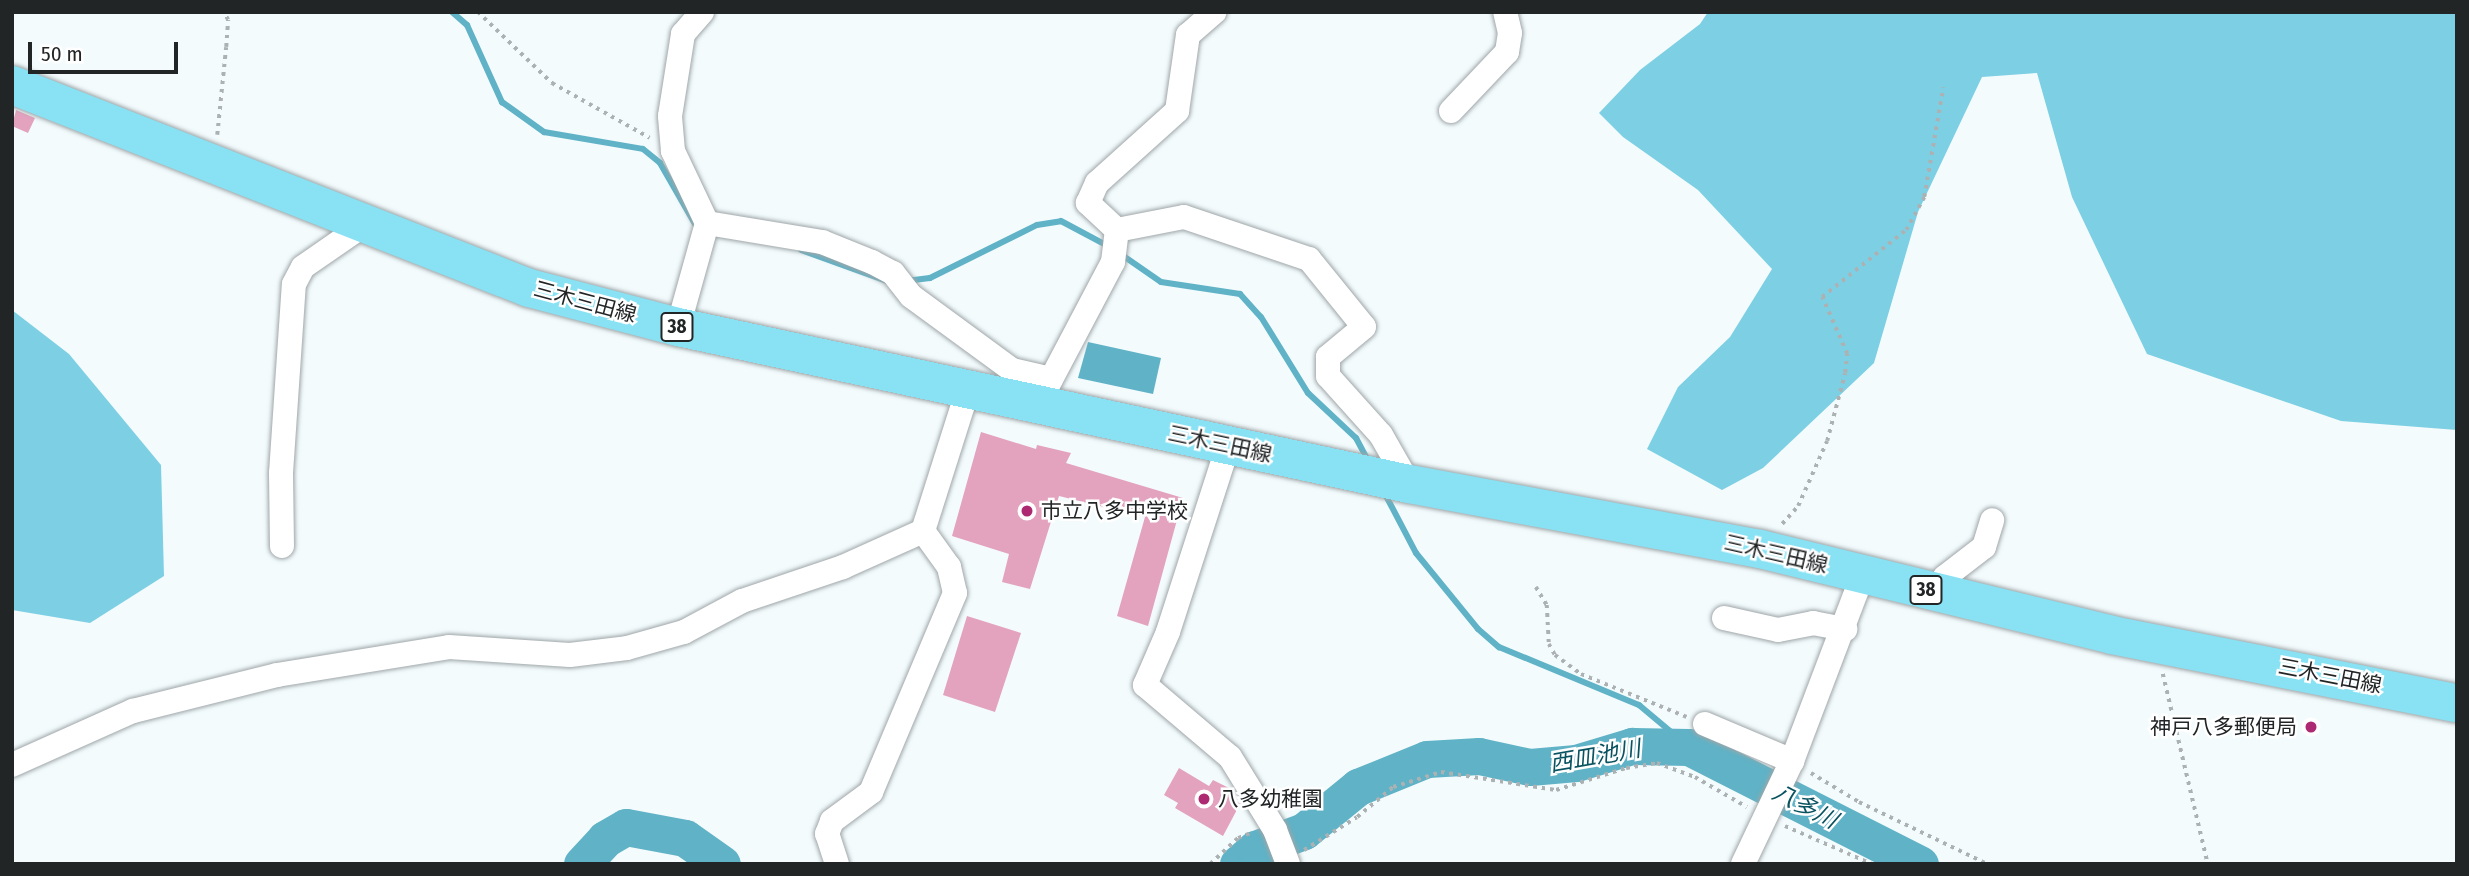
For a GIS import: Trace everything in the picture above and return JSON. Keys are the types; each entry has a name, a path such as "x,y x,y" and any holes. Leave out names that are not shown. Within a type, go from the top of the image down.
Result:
{"main road":[{"name":"三木三田線","path":"12,85 529,288 678,327 968,389 1044,393 1228,446 1391,480 1760,549 1937,593 2162,644 2457,704"}],"street":[{"path":"678,327 707,223 673,151 674,68 683,34 702,12"},
{"path":"1116,230 1088,203 1097,183 1177,111 1188,35 1213,12"},
{"path":"1451,111 1507,52 1510,33 1505,12"},
{"path":"1116,230 1184,217 1309,259 1364,327 1328,357 1328,376 1381,435 1391,480"},
{"path":"282,546 281,472 294,284 303,267 365,223"},
{"path":"707,223 822,242 872,262 893,273 911,296 1044,393 1113,262 1116,230"},
{"path":"12,765 133,711 277,675 449,647 570,655 627,648 684,632 741,601 844,566 923,531 968,389"},
{"path":"1228,446 1168,632 1145,685 1230,757 1273,827 1286,858"},
{"path":"1937,593 1945,577 1984,547 1992,520"},
{"path":"837,864 827,834 832,821 871,792 955,593 948,567 923,531"},
{"path":"1743,864 1789,766 1845,629 1863,574"},
{"path":"1724,618 1778,631 1813,623 1845,629"},
{"path":"1705,724 1789,766"}],"path":[{"path":"216,165 217,98 227,33 223,12"},
{"path":"478,12 552,83 673,151"},
{"path":"1760,549 1798,506 1827,441 1845,373 1847,354 1822,297 1906,230 1924,197 1944,88"},
{"path":"1536,587 1547,605 1549,644 1555,655 1581,674 1705,724"},
{"path":"2162,644 2163,671 2208,864"},
{"path":"1286,858 1357,817 1393,787 1441,772 1556,790 1626,768 1657,763 1695,777 1872,864"},
{"path":"1789,766 1987,864"},
{"path":"1210,864 1238,838 1273,827"}],"shaded area":[{"path":"1708,12 2457,12 2457,430 2341,421 2147,354 2072,197 2037,73 1982,77 1918,212 1874,363 1763,468 1722,490 1647,449 1678,387 1730,337 1772,269 1698,190 1623,137 1599,113 1640,70 1700,24"},
{"path":"12,310 69,354 161,465 164,576 90,623 12,610"},
{"path":"1088,342 1161,358 1153,394 1078,378"}],"building":[{"path":"16,110 35,118 28,133 12,126"},
{"path":"981,432 1036,449 1037,445 1071,453 1066,463 1183,498 1148,626 1117,616 1145,517 1059,496 1030,589 1002,582 1009,554 952,536"},
{"path":"967,616 1021,633 995,712 943,695"},
{"path":"1179,768 1209,786 1213,780 1233,790 1234,800 1240,804 1223,836 1175,808 1178,803 1164,795"}],"waterway":[{"path":"452,12 467,25 502,102 544,132 643,149 660,163 698,229"},
{"path":"906,281 930,278 1037,225 1061,221 1110,247"},
{"path":"801,250 892,283"},
{"path":"1122,255 1161,282 1240,294 1261,317 1308,393 1356,438 1368,461"},
{"path":"1384,492 1416,553 1478,629 1499,647 1639,705 1689,747"},
{"name":"西皿池川","path":"1238,864 1255,849 1304,831 1358,787 1427,759 1479,756 1530,767 1576,763 1632,746 1689,747 1920,864"},
{"name":"西皿池川","path":"582,864 605,839 626,827 685,838 722,864"}],"place":[{"name":"市立八多中学校","path":"1027,511"},
{"name":"神戸八多郵便局","path":"2311,727"},
{"name":"八多幼稚園","path":"1204,799"}],"water label":[{"name":"八多川","path":"1805,806"}]}
